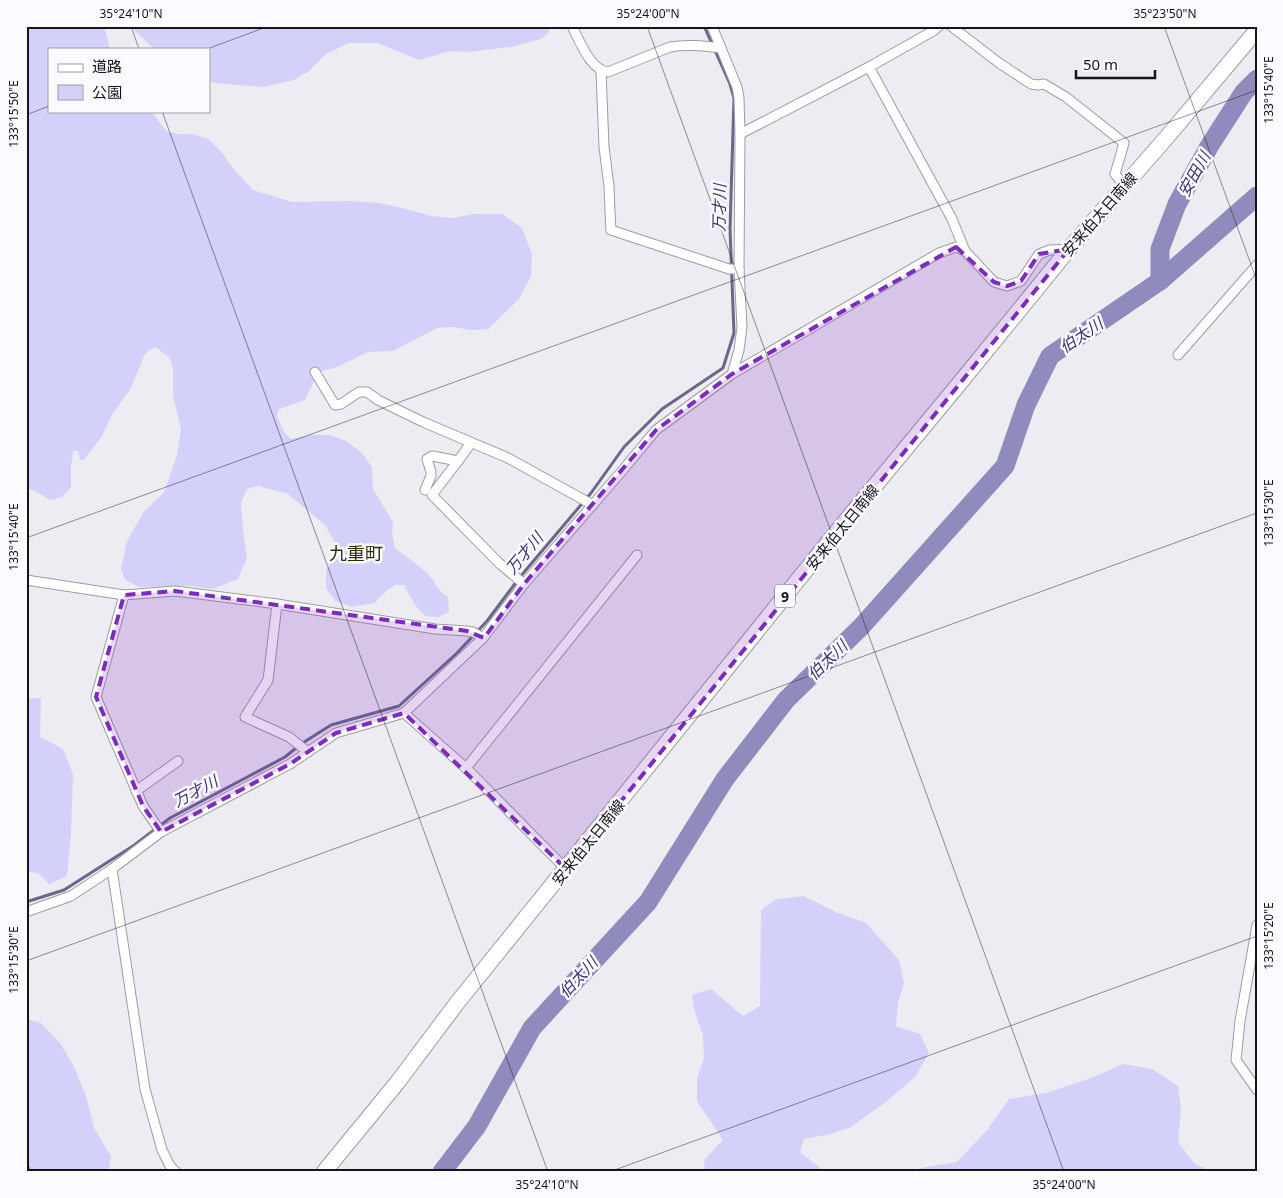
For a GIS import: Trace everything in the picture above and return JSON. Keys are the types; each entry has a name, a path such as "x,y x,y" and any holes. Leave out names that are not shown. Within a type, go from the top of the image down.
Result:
{"main road":[{"name":"安来伯太日南線","path":"324,1172 397,1083 457,1003 822,550 1069,249 1257,30"}],"street":[{"path":"572,26 588,57 601,71 608,72 670,47 695,45 719,48"},
{"path":"712,26 719,48 737,87 739,98 740,134 734,269 742,327 739,350 732,374"},
{"path":"740,134 869,67 939,26"},
{"path":"951,26 999,63 1031,84 1044,84 1066,97 1124,143 1115,174 1124,186"},
{"path":"869,67 952,218 965,251 994,282 1007,286 1021,281 1040,254 1050,250 1069,249"},
{"path":"601,71 604,147 609,186 611,230 734,269"},
{"path":"26,912 71,896 112,869 161,832 290,764 302,747 336,733 404,713 478,635 519,580 587,502 656,430 732,374 939,253 956,247 965,251"},
{"path":"1178,355 1257,265"},
{"path":"315,372 335,405 341,404 359,392 367,392 378,400 508,458 587,502"},
{"path":"471,443 432,495 498,563 519,580"},
{"path":"425,490 431,476 428,459 430,457 458,461"},
{"path":"466,768 637,555"},
{"path":"26,580 124,595 175,591 277,604 478,635"},
{"path":"124,595 96,697 143,806 161,832"},
{"path":"277,604 268,680 245,716 289,737 302,747"},
{"path":"404,713 466,768 566,869"},
{"path":"136,791 178,761"},
{"path":"112,869 146,1089 162,1150 170,1166 176,1172"},
{"path":"1257,926 1240,1021 1236,1060 1257,1090"}],"highlighted area":[{"path":"956,247 994,282 1007,286 1021,281 1039,254 1069,249 566,869 404,713 336,733 290,764 161,832 143,806 96,697 124,595 175,591 467,631 484,638 524,584 656,430 732,374"}],"green space":[{"path":"26,26 104,26 110,48 48,48 48,112 152,112 167,132 193,134 208,139 221,151 231,166 253,190 292,202 349,201 379,203 431,216 452,218 474,214 502,214 522,228 532,254 531,276 519,299 488,329 437,328 393,351 368,352 337,367 322,371 315,379 305,400 279,409 277,416 284,432 291,439 311,435 329,435 346,441 361,452 372,467 373,489 393,522 392,533 395,548 427,573 441,592 448,597 449,612 439,617 425,616 415,605 404,585 395,585 374,603 352,607 335,601 326,588 326,571 334,554 334,541 325,525 288,494 258,486 247,489 241,503 247,558 238,579 212,589 191,586 139,587 125,580 121,569 127,541 143,513 164,492 177,455 181,429 173,396 173,368 169,357 155,347 144,356 131,388 112,415 102,436 84,460 80,460 78,451 73,451 71,487 62,497 50,500 26,488"},
{"path":"130,26 549,26 549,32 541,39 511,47 468,52 450,51 419,60 378,43 349,43 326,54 309,71 294,80 263,87 210,81 210,48 153,48"},
{"path":"41,698 40,737 63,749 73,774 67,876 49,884 38,873 26,872 26,699"},
{"path":"803,896 836,912 866,923 899,960 904,983 898,1003 896,1026 920,1034 929,1053 915,1077 887,1101 851,1127 831,1134 804,1139 800,1152 822,1169 836,1172 705,1172 704,1160 723,1140 697,1101 697,1079 704,1058 703,1035 695,1013 692,995 711,989 743,1016 760,1006 761,910 777,899"},
{"path":"26,1019 41,1023 61,1044 75,1069 86,1096 94,1128 111,1156 109,1169 111,1172 26,1172"},
{"path":"1123,1064 1152,1069 1178,1086 1181,1110 1178,1142 1195,1164 1213,1172 898,1172 957,1162 988,1129 1009,1099 1046,1093 1094,1077"}],"waterway":[{"name":"万才川","path":"26,902 64,890 133,846 170,818 285,757 301,744 331,725 399,706 457,653 487,621 520,577 591,493 624,447 662,409 723,368 734,333 730,229 734,98 730,84 704,26"},
{"name":"安田川","path":"1160,281 1160,249 1177,204 1210,145 1244,92 1257,79"},
{"name":"伯太川","path":"442,1172 477,1126 532,1028 648,902 725,779 786,700 861,627 1005,466 1026,405 1050,356 1160,281 1257,196"}],"district":[{"name":"九重町","path":"356,553"}]}
